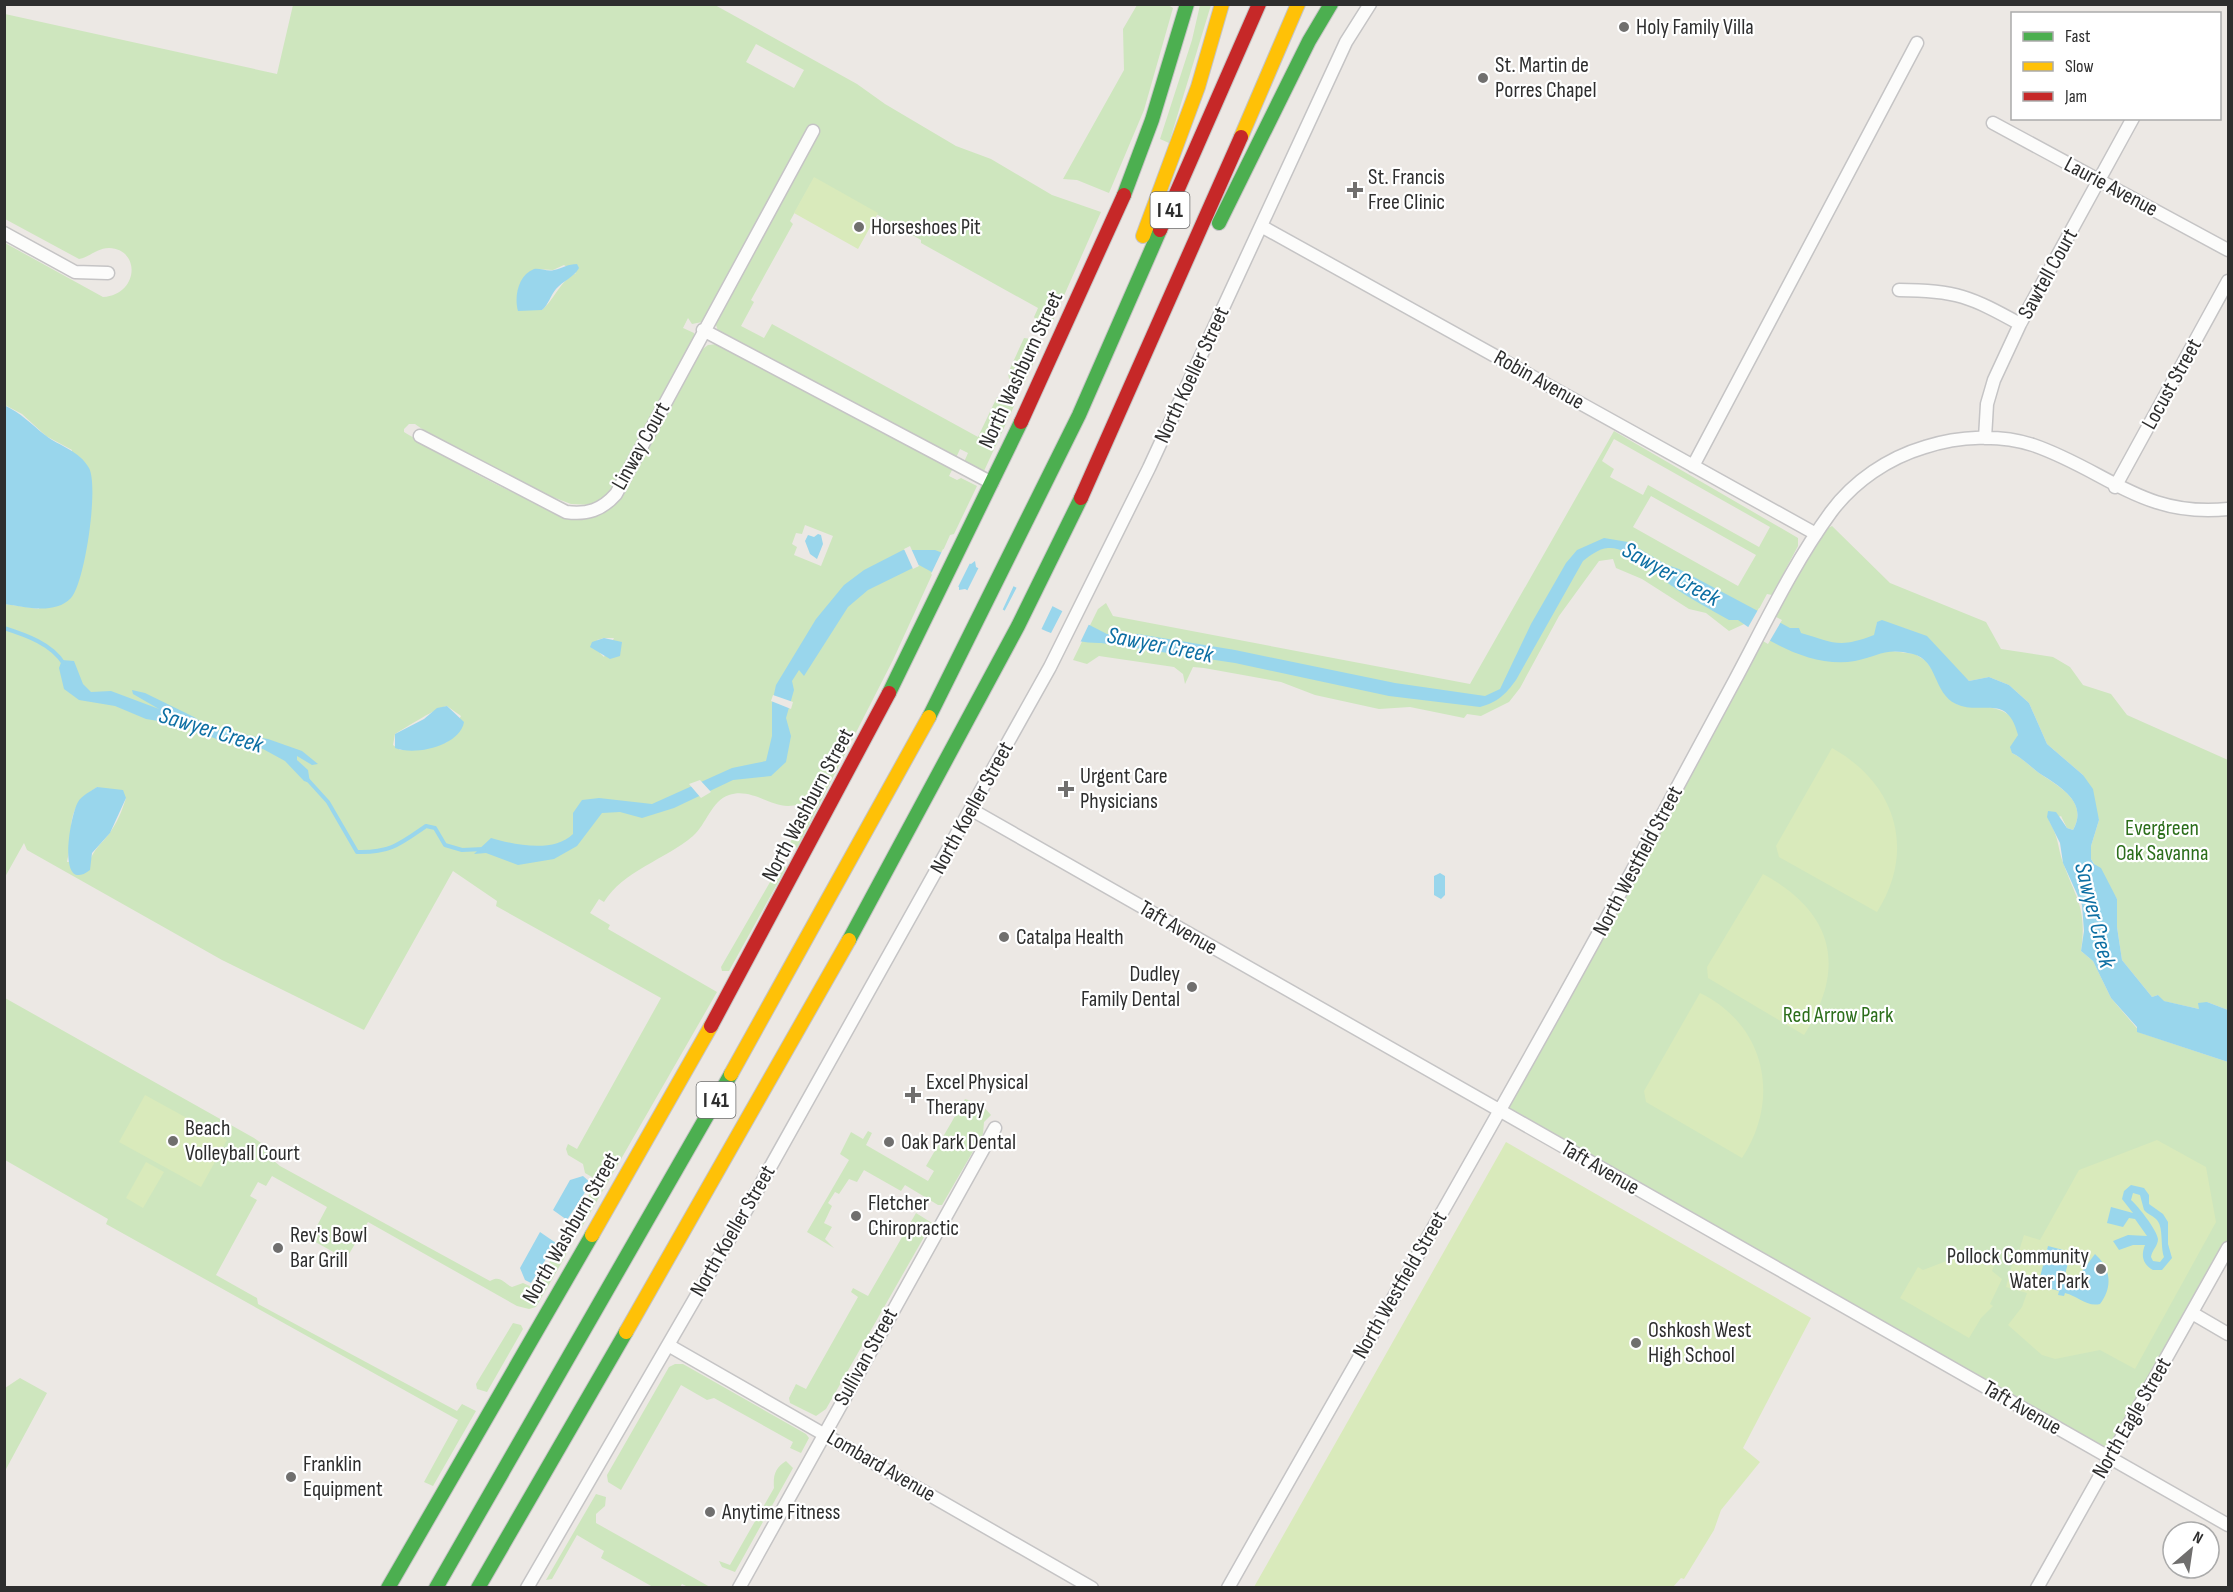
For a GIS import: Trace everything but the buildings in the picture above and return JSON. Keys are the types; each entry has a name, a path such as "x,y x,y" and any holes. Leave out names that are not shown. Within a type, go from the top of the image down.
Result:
{"main road":[{"name":"North Washburn Street","path":"388,1587 694,1058 807,855 943,587 1059,339 1147,138 1174,60 1188,4"},
{"path":"1079,415 1076,388 1143,236 1172,163 1222,4"},
{"name":"I 41","path":"436,1587 791,969 876,816 986,608 1079,415 1259,4"},
{"name":"I 41","path":"478,1587 849,940 1019,624 1193,249 1298,4"},
{"path":"1193,249 1217,227 1309,41 1331,4"}],"street":[{"name":"North Koeller Street","path":"527,1587 668,1345 972,810 1079,610 1163,439 1346,42 1370,4"},
{"path":"1693,465 1917,43"},
{"name":"Sawtell Court","path":"1985,438 1988,404 1994,380 2020,324 2132,120"},
{"name":"Laurie Avenue","path":"1993,123 2229,250"},
{"name":"Linway Court","path":"420,436 566,512 578,513 599,509 616,494 813,131"},
{"name":"Robin Avenue","path":"1261,226 1816,534"},
{"path":"4,233 75,272 108,273"},
{"name":"Locust Street","path":"2115,487 2229,281"},
{"path":"1899,290 1937,290 1957,294 2020,324"},
{"path":"703,330 992,483"},
{"name":"North Westfield Street","path":"1228,1587 1582,963 1816,534 1851,490 1889,462 1934,444 1985,438 2016,441 2040,448 2115,487 2170,507 2201,510 2229,509"},
{"name":"Taft Avenue","path":"972,810 2229,1525"},
{"name":"Sullivan Street","path":"742,1586 823,1432 995,1128"},
{"name":"North Eagle Street","path":"2037,1587 2229,1248"},
{"path":"2192,1313 2229,1334"},
{"name":"Lombard Avenue","path":"668,1345 1092,1587"}],"green space":[{"path":"293,5 715,5 857,84 885,104 956,146 991,159 1052,195 1101,212 1051,325 1036,320 1034,317 1038,308 921,243 921,240 814,178 790,221 793,224 751,300 754,302 741,326 764,338 772,324 978,437 997,397 1011,399 1015,404 984,471 964,462 968,453 960,449 956,458 718,331 714,319 768,216 760,215 702,322 692,324 688,318 683,328 694,333 695,338 623,474 610,492 592,505 571,504 531,489 436,439 415,424 409,424 404,429 404,432 445,456 524,498 574,514 599,514 610,507 623,493 700,351 708,345 718,344 954,466 949,476 957,480 961,478 977,486 954,534 950,535 893,660 797,848 790,843 810,802 788,806 752,795 737,793 729,795 718,802 693,836 622,882 604,902 599,899 590,913 610,925 608,929 717,992 582,1227 572,1226 597,1180 585,1173 583,1164 568,1155 566,1149 568,1144 577,1149 661,998 496,906 497,901 453,871 364,1030 222,960 27,850 24,843 5,877 5,604 39,609 72,450 46,436 22,414 5,405 5,243 103,297 124,289 132,272 127,256 119,250 105,248 79,259 5,219 5,14 277,74","holes":["756,44 804,70 794,88 746,62","564,265 576,273 565,281 542,310 532,309 535,269 553,270","805,525 833,536 821,566 794,555 797,547 792,544 796,533 802,534","614,638 604,657 600,653 597,640","447,706 461,716 447,742 423,749 400,750 393,745 395,734","97,787 126,798 114,826 95,850 90,861 67,862 72,821 78,804"]},
{"path":"1137,5 1168,5 1173,8 1144,110 1109,193 1077,180 1063,179 1124,70 1123,29"},
{"path":"1200,5 1211,5 1169,143 1160,139 1192,40"},
{"path":"814,177 878,213 858,249 794,213"},
{"path":"1024,338 1038,340 1042,344 1024,384 1018,385 1009,379 1008,373"},
{"path":"1614,431 1798,538 1798,546 1772,595 1767,594 1753,620 1729,631 1706,613 1689,609 1642,579 1616,568 1613,559 1599,561 1559,616 1520,688 1509,702 1481,716 1467,714 1464,718 1410,707 1379,709 1315,695 1281,682 1204,668 1193,667 1185,684 1183,674 1174,667 1099,656 1087,664 1073,660 1098,609 1106,603 1113,616 1470,684","holes":["1614,439 1770,527 1759,547 1648,485 1643,495 1610,477 1614,469 1602,461","1651,496 1756,555 1738,586 1633,527"]},
{"name":"Red Arrow Park","path":"1832,526 1890,583 1986,622 2001,649 2053,657 2070,667 2083,685 2111,694 2127,715 2228,760 2228,1010 2207,1002 2199,1009 2163,1001 2158,995 2152,997 2122,960 2117,927 2117,899 2091,859 2091,846 2099,820 2083,775 2047,744 2029,703 2009,685 1989,677 1969,681 1922,637 1900,627 1877,622 1876,629 1884,650 1915,654 1926,661 1956,704 1995,708 2011,717 2016,724 2018,734 2012,753 2063,790 2075,803 2077,820 2073,830 2067,828 2061,816 2049,821 2080,906 2083,925 2081,951 2093,961 2111,998 2141,1033 2228,1062 2228,1248 2109,1458 1499,1110 1816,534"},
{"path":"1832,748 1854,763 1871,780 1884,799 1893,819 1897,842 1896,865 1889,888 1877,912 1779,857 1776,846"},
{"path":"781,863 786,868 729,971 722,971 721,967"},
{"path":"1763,874 1787,889 1805,906 1819,924 1826,944 1829,964 1826,987 1804,1035 1708,978 1707,967"},
{"path":"1700,993 1722,1007 1740,1024 1753,1044 1760,1065 1763,1088 1761,1112 1754,1135 1742,1158 1646,1102 1644,1091"},
{"path":"5,998 254,1138 274,1152 274,1161 280,1166 490,1281 499,1279 512,1287 523,1283 534,1288 561,1243 568,1247 565,1257 536,1307 529,1309 517,1306 368,1222 346,1259 310,1239 327,1207 272,1176 266,1186 258,1182 250,1196 257,1200 216,1275 257,1298 258,1304 457,1411 462,1404 476,1411 433,1486 424,1482 458,1420 106,1224 108,1219 5,1160"},
{"name":"Beach Volleyball Court","path":"145,1095 227,1140 201,1187 119,1142"},
{"path":"965,1099 981,1104 991,1115 984,1122 983,1134 942,1205 938,1205 905,1185 901,1191 864,1170 857,1182 849,1179 839,1194 835,1192 828,1203 832,1206 824,1223 832,1227 825,1239 834,1248 807,1232 849,1160 840,1154 851,1132 863,1139 868,1131 872,1133 866,1145 928,1181 934,1171 926,1166"},
{"name":"Pollock Community Water Park","path":"2157,1140 2206,1167 2216,1222 2135,1369 2100,1350 2055,1359 2042,1355 2008,1325 2022,1307 2027,1293 2006,1287 2016,1250 2019,1251 2024,1235 2040,1240 2079,1170"},
{"name":"Oshkosh West High School","path":"1506,1142 1811,1318 1743,1448 1760,1462 1721,1510 1714,1530 1684,1579 1681,1578 1673,1587 1254,1587"},
{"path":"146,1162 164,1172 143,1208 126,1198"},
{"path":"916,1213 932,1223 826,1409 816,1416 790,1403 789,1398 796,1384 806,1389 858,1297 851,1292 853,1288 868,1296"},
{"path":"1965,1254 1976,1261 1982,1255 1993,1259 1992,1271 2002,1279 1990,1304 1993,1306 1981,1318 1969,1338 1900,1298 1918,1267 1923,1270"},
{"path":"513,1323 521,1325 523,1329 487,1392 477,1389 476,1384"},
{"path":"683,1364 806,1434 809,1438 801,1453 790,1448 793,1442 714,1398 707,1400 681,1385 621,1490 608,1482 607,1475 669,1367"},
{"path":"20,1378 47,1393 5,1471 5,1388"},
{"path":"786,1461 793,1468 735,1572 722,1567 719,1561 730,1565 774,1488 774,1476 777,1469"},
{"path":"596,1494 606,1497 605,1506 596,1514 596,1523 710,1587 688,1587 682,1584 680,1587 653,1587 601,1558 604,1551 577,1535 552,1579 546,1580"}],"water":[{"path":"577,264 579,268 577,271 556,289 542,310 518,311 518,287 529,272 534,269 552,270"},
{"path":"4,405 80,457 89,468 92,478 89,534 81,574 71,598 57,607 30,608 5,604"},
{"path":"808,535 814,537 821,535 823,544 817,559 810,554 805,541"},
{"path":"1604,538 1628,542 1665,564 1679,569 1790,628 1799,628 1801,633 1836,643 1852,642 1874,635 1877,622 1882,620 1927,636 1969,681 1989,677 2009,685 2029,703 2047,744 2083,775 2093,789 2099,820 2091,846 2091,859 2101,868 2117,899 2117,927 2122,960 2152,997 2158,995 2164,1001 2199,1009 2198,1003 2207,1002 2228,1010 2228,1062 2137,1032 2137,1027 2111,998 2093,961 2081,951 2084,931 2082,905 2063,863 2060,843 2047,817 2048,811 2056,812 2067,828 2073,830 2077,820 2075,803 2063,789 2012,753 2010,747 2018,735 2007,714 2000,709 1966,707 1956,704 1943,692 1927,663 1921,657 1913,654 1896,651 1855,661 1839,662 1824,661 1793,652 1738,620 1729,620 1693,600 1634,556 1608,548 1583,561 1516,680 1501,697 1480,707 1389,696 1235,663 1065,638 1031,624 965,589 959,590 959,587 919,565 868,590 848,607 804,676 799,670 792,681 794,690 786,718 791,736 786,762 771,776 733,780 674,808 642,818 620,812 602,813 577,846 554,859 518,865 486,853 474,854 491,838 534,846 556,844 565,840 573,834 573,813 582,800 599,798 652,804 732,768 766,761 772,736 772,703 776,685 816,619 844,585 864,570 903,550 935,550 971,564 975,561 976,567 1107,634 1138,634 1235,650 1395,683 1485,696 1500,689 1531,624 1566,563 1577,550"},
{"path":"604,638 622,642 620,656 610,659 590,647 592,642"},
{"path":"62,660 74,661 83,684 91,692 111,691 159,709 133,694 132,690 145,693 194,717 212,729 268,739 302,751 318,764 312,765 297,756 297,760 308,770 310,783 304,781 285,761 263,749 221,741 183,725 146,719 115,706 79,700 64,689 59,668"},
{"path":"447,706 464,722 461,730 454,737 446,743 425,750 395,748 395,734 424,719 437,708"},
{"path":"97,787 123,790 126,798 110,833 92,853 90,870 79,875 73,872 69,863 69,836 79,800"},
{"path":"1440,873 1445,876 1445,895 1441,899 1434,895 1434,876"},
{"path":"583,1176 591,1183 567,1220 553,1210 570,1180"},
{"path":"2131,1185 2144,1188 2149,1195 2149,1204 2163,1214 2168,1222 2168,1244 2172,1258 2162,1270 2149,1268 2143,1256 2145,1245 2133,1245 2119,1250 2113,1241 2128,1235 2147,1236 2135,1219 2129,1218 2123,1227 2107,1223 2111,1207 2133,1213 2122,1199 2124,1191","holes":["2133,1193 2140,1195 2144,1210 2156,1219 2160,1226 2164,1257 2160,1262 2153,1261 2151,1257 2158,1241 2157,1235 2147,1218 2131,1200"]},
{"path":"540,1232 556,1243 531,1283 525,1280 520,1268"},
{"path":"2048,1246 2071,1252 2063,1282 2077,1278 2095,1254 2100,1259 2107,1271 2108,1284 2100,1304 2086,1303 2070,1294 2058,1295 2059,1291 2038,1285"}],"pier":[{"path":"910,546 919,566 913,569 904,549"},
{"path":"943,549 971,561 956,591 931,574"},
{"path":"980,565 1015,583 1002,611 966,593"},
{"path":"1018,585 1054,603 1041,630 1004,612"},
{"path":"1064,608 1090,622 1079,645 1050,635"},
{"path":"1759,608 1782,620 1768,644 1746,631"},
{"path":"773,695 793,702 791,709 771,701"},
{"path":"700,780 711,792 701,798 689,784"}],"waterway":[{"name":"Sawyer Creek","path":"4,628 46,646 64,664"},
{"name":"Sawyer Creek","path":"308,780 328,802 357,852 378,851 394,846 426,826 435,828 445,845 462,850 484,849"}],"traffic: fast":[{"path":"1124,195 1152,120 1187,4"},
{"path":"1219,223 1309,41 1331,4"},
{"path":"929,717 1079,415 1160,230"},
{"path":"889,693 1021,422"},
{"path":"849,940 1018,626 1081,498"},
{"path":"436,1588 731,1074"},
{"path":"388,1588 592,1235"},
{"path":"478,1588 626,1332"}],"traffic: slow":[{"path":"1143,236 1198,87 1222,4"},
{"path":"1241,137 1298,4"},
{"path":"731,1074 929,717"},
{"path":"626,1332 849,940"},
{"path":"592,1235 711,1026"}],"traffic: jam":[{"path":"1160,230 1259,4"},
{"path":"1081,498 1241,137"},
{"path":"1021,422 1124,195"},
{"path":"711,1026 889,693"}],"place":[{"name":"Holy Family Villa","path":"1624,27"},
{"name":"St. Martin de Porres Chapel","path":"1483,78"},
{"name":"St. Francis Free Clinic","path":"1355,190"},
{"name":"Horseshoes Pit","path":"859,227"},
{"name":"Urgent Care Physicians","path":"1066,789"},
{"name":"Catalpa Health","path":"1004,937"},
{"name":"Dudley Family Dental","path":"1192,987"},
{"name":"Excel Physical Therapy","path":"913,1095"},
{"name":"Beach Volleyball Court","path":"173,1141"},
{"name":"Oak Park Dental","path":"889,1142"},
{"name":"Fletcher Chiropractic","path":"856,1216"},
{"name":"Rev's Bowl Bar Grill","path":"278,1248"},
{"name":"Pollock Community Water Park","path":"2101,1269"},
{"name":"Oshkosh West High School","path":"1636,1343"},
{"name":"Franklin Equipment","path":"291,1477"},
{"name":"Anytime Fitness","path":"710,1512"}],"park label":[{"name":"Evergreen Oak Savanna","path":"2162,840"}]}
